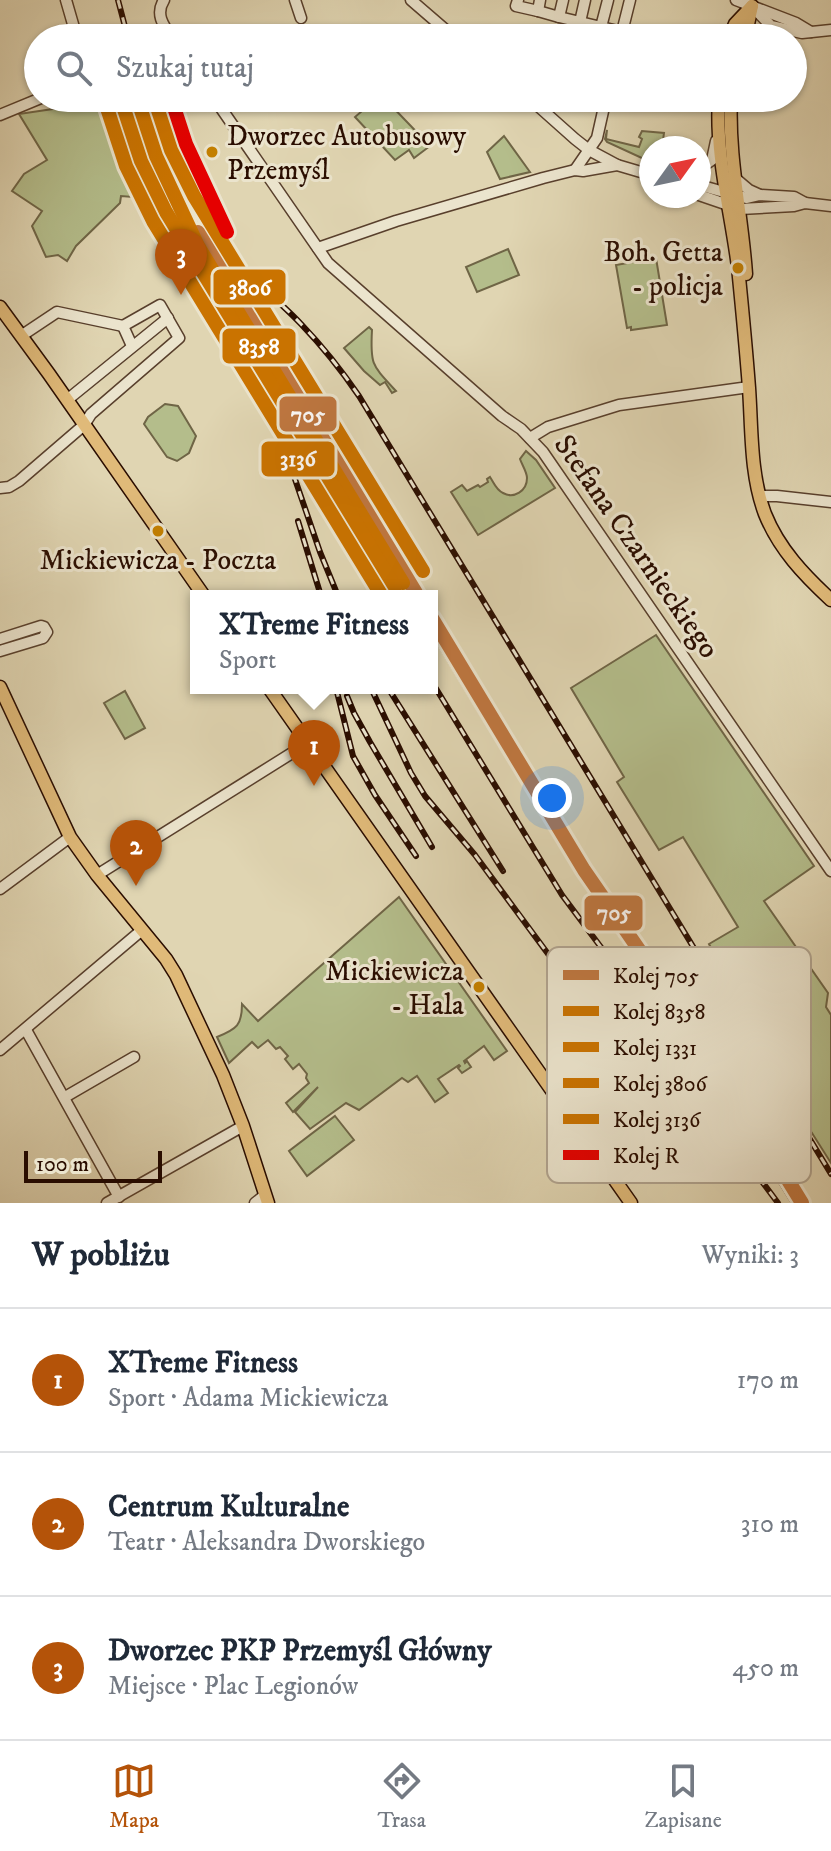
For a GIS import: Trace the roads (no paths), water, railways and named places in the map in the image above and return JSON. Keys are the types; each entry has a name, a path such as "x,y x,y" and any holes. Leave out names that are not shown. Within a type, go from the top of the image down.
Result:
{"main road":[{"path":"735,24 754,3"},
{"path":"749,24 754,3"},
{"path":"719,112 718,135 742,228 748,305 747,361"},
{"path":"731,112 738,268 753,454 760,496 771,527 789,557 831,600"},
{"path":"2,312 200,590"},
{"path":"0,687 70,837 176,975 223,1075 243,1126 263,1200"},
{"path":"273,694 547,1083"},
{"path":"617,1183 631,1203"}],"street":[{"path":"66,0 73,24"},
{"path":"163,24 159,9 164,0"},
{"path":"295,0 301,18"},
{"path":"411,0 439,24"},
{"path":"518,0 516,6 539,6 559,17 588,24"},
{"path":"559,17 563,0"},
{"path":"580,22 585,0"},
{"path":"602,24 608,0"},
{"path":"624,24 630,0"},
{"path":"736,0 754,3 770,24"},
{"path":"807,33 831,30"},
{"path":"0,115 24,105"},
{"name":"Stefana Czarnieckiego","path":"224,112 328,263 543,452 831,871"},
{"path":"545,112 589,150 617,165 639,171"},
{"path":"575,170 597,138 603,112"},
{"path":"711,161 718,135"},
{"path":"318,248 396,221 543,178 617,165"},
{"path":"736,179 760,195"},
{"path":"711,191 733,201 760,195 794,197 805,203"},
{"path":"711,197 761,208 805,203 831,206"},
{"path":"742,228 747,219 761,208"},
{"path":"0,488 19,481 179,338 160,305 123,326 57,312 21,336"},
{"path":"67,400 168,318"},
{"path":"123,326 132,346"},
{"path":"530,438 548,427 619,405 749,387"},
{"path":"760,496 831,502"},
{"path":"0,639 41,626 47,632 43,638 0,651"},
{"path":"97,875 308,743"},
{"path":"0,889 70,837"},
{"path":"0,1050 142,930"},
{"path":"26,1030 119,1197"},
{"path":"65,1097 134,1057"},
{"path":"107,1203 243,1126"}],"railway":[{"path":"118,0 124,24"},
{"path":"151,112 178,173 206,218 257,281 325,350 359,396 693,947"},
{"path":"264,389 336,590"},
{"path":"298,460 376,590"},
{"path":"298,521 319,590"},
{"path":"403,583 407,590"},
{"path":"438,641 586,884 629,947"},
{"path":"438,692 562,895 601,947"},
{"path":"338,694 353,756 416,856"},
{"path":"374,694 425,796 475,855 547,953"},
{"path":"392,694 503,871"},
{"path":"347,696 370,742 432,847"},
{"path":"811,1141 831,1174"},
{"path":"763,1183 778,1203"},
{"path":"782,1183 794,1203"}],"rail line":[{"name":"3136","path":"108,112 126,166 153,221 378,590"},
{"name":"1331","path":"125,112 141,161 166,212 395,587"},
{"name":"8358","path":"142,112 156,156 198,246 403,583"},
{"name":"3806","path":"159,112 171,150 194,196 423,571"},
{"name":"R","path":"176,112 186,144 227,232"},
{"name":"705","path":"198,232 414,590"},
{"name":"705","path":"438,628 584,870 637,947"},
{"name":"705","path":"790,1183 802,1203"}],"place":[{"name":"Dworzec Autobusowy Przemyśl","path":"212,152"},
{"name":"Boh. Getta - policja","path":"738,268"},
{"name":"Dworzec PKP Przemyśl Główny","path":"181,295"},
{"name":"Mickiewicza - Poczta","path":"158,531"},
{"name":"XTreme Fitness","path":"314,786"},
{"name":"Centrum Kulturalne","path":"136,886"},
{"name":"Mickiewicza - Hala","path":"479,987"}]}
